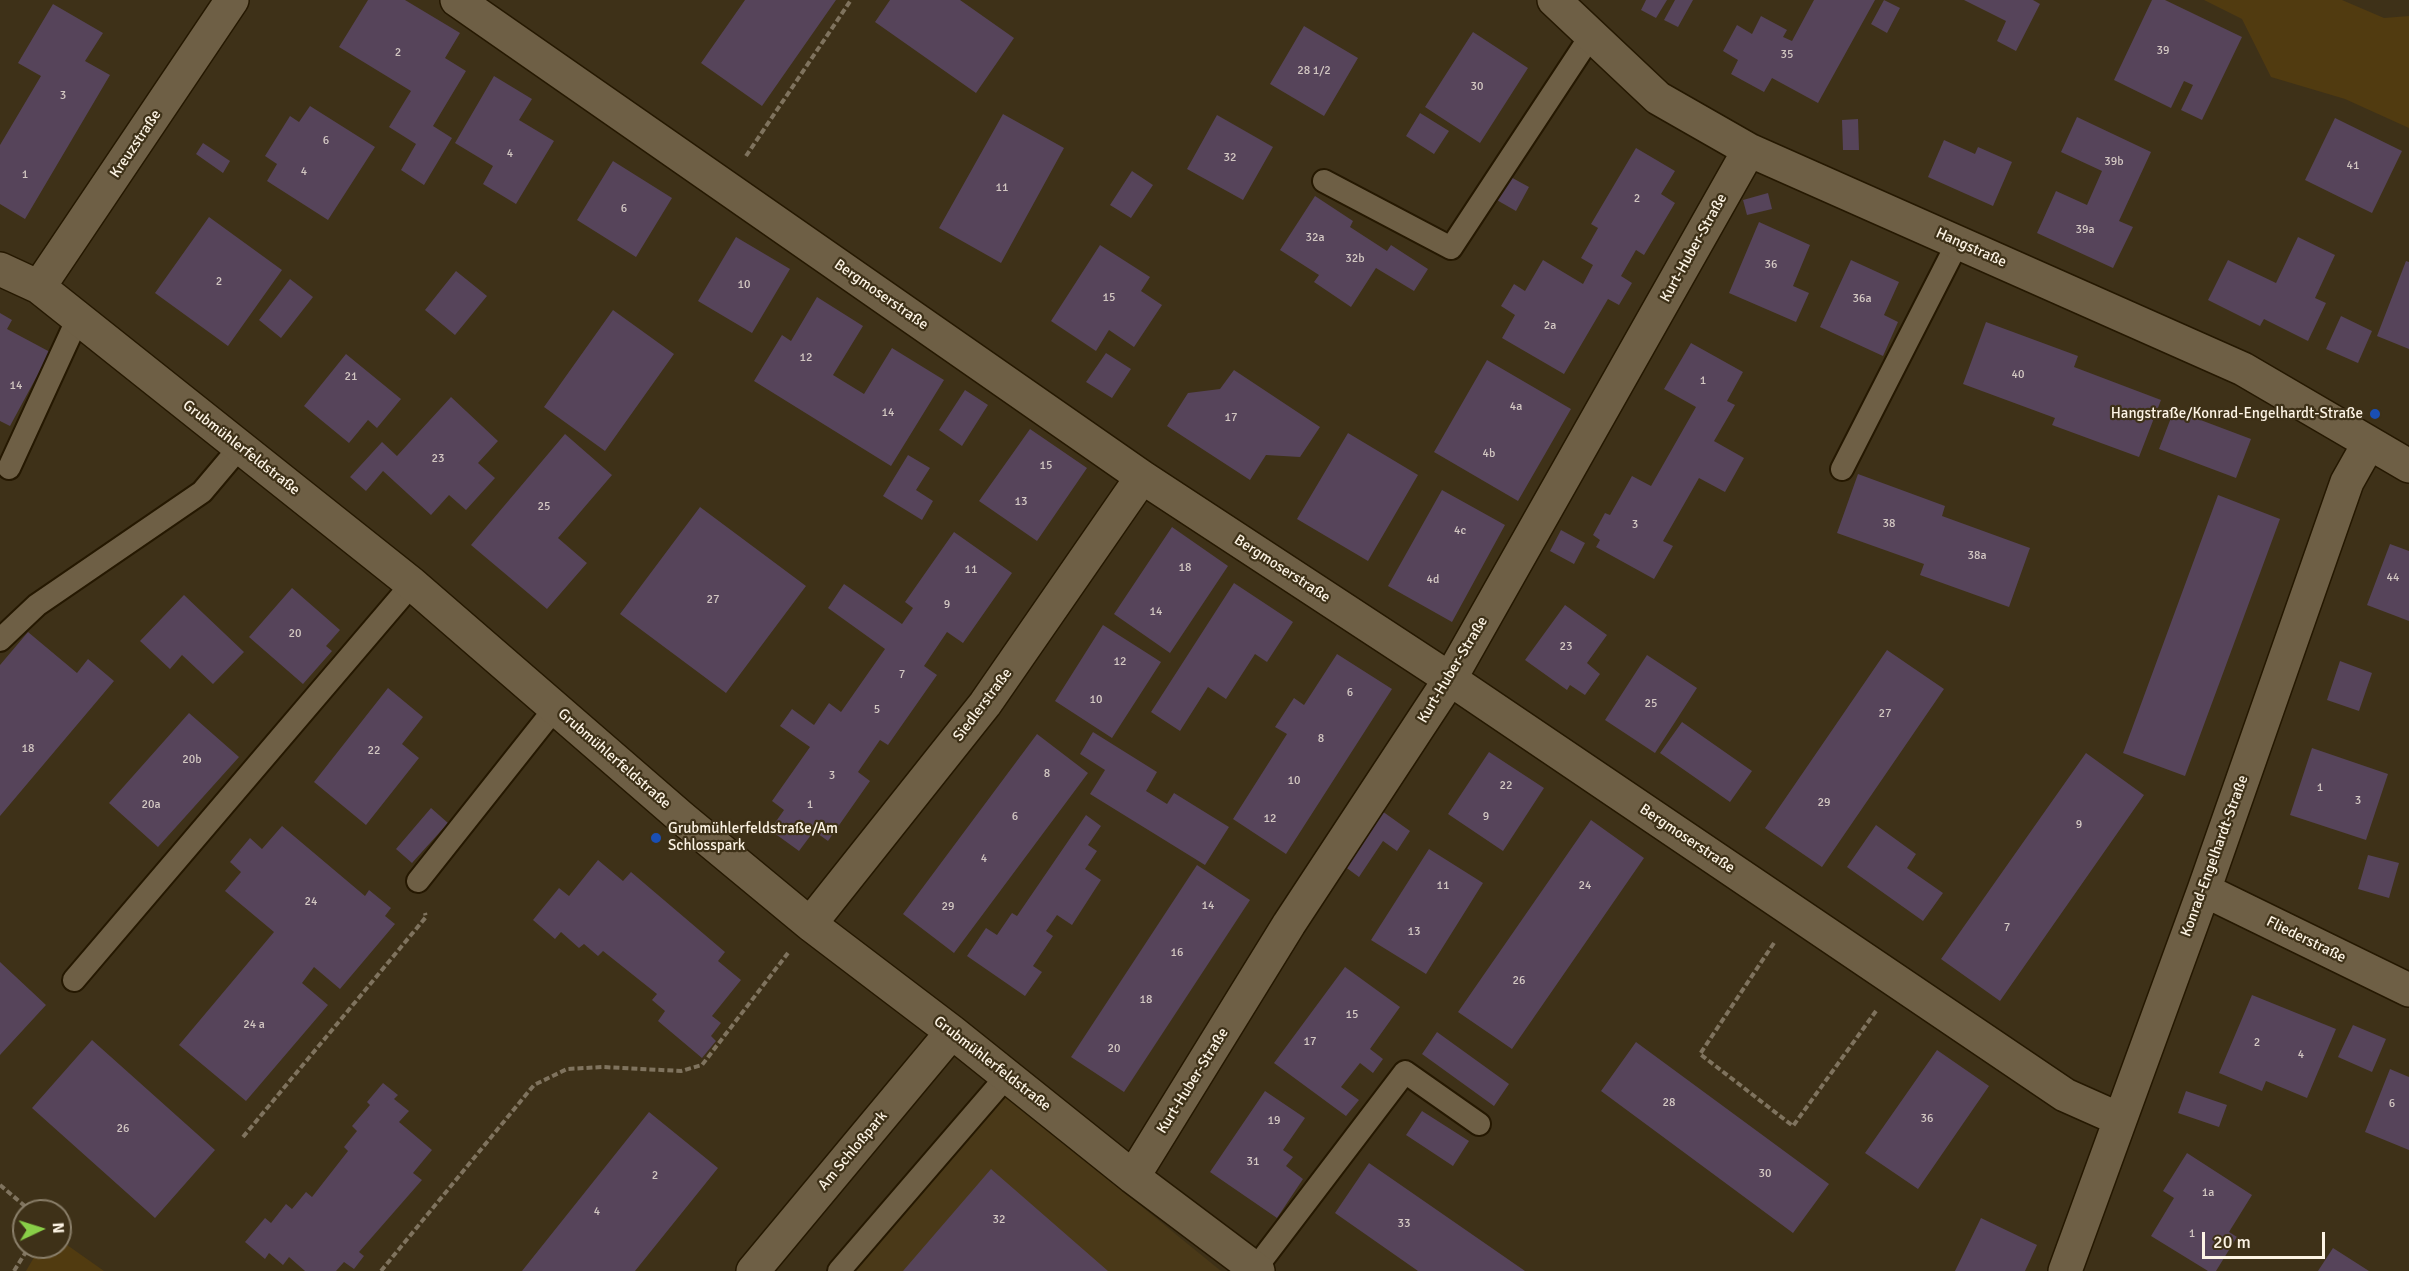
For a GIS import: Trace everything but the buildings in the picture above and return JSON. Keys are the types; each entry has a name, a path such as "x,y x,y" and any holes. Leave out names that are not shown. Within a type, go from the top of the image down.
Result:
{"street":[{"name":"Kreuzstraße","path":"39,287 232,0"},
{"name":"Bergmoserstraße","path":"457,0 1142,477 1450,679 2065,1095 2119,1119"},
{"name":"Hangstraße","path":"1554,0 1658,99 1749,150 2243,369 2409,466"},
{"name":"Kurt-Huber-Straße","path":"1133,1177 1289,924 1450,679 1749,150"},
{"name":"Grubmühlerfeldstraße","path":"0,269 39,287 240,447 412,584 682,819 810,924 952,1032 1133,1177 1257,1270"},
{"name":"Konrad-Engelhardt-Straße","path":"2065,1271 2204,890 2348,482 2369,443"},
{"name":"Siedlerstraße","path":"810,924 985,704 1142,477"},
{"name":"Fliederstraße","path":"2204,890 2409,990"},
{"name":"Am Schloßpark","path":"753,1271 952,1032"}],"lane":[{"path":"1324,181 1451,248 1592,34"},
{"path":"1842,469 1958,242"},
{"path":"9,468 78,318"},
{"path":"0,640 37,605 202,492 240,447"},
{"path":"75,980 412,584"},
{"path":"418,881 556,707"},
{"path":"1257,1270 1405,1072 1479,1124"},
{"path":"839,1271 1007,1076"}],"path":[{"path":"744,159 850,0"},
{"path":"243,1137 426,916 418,881"},
{"path":"1795,912 1700,1054 1793,1126 1898,982"},
{"path":"381,1271 534,1085 567,1069 603,1067 681,1071 702,1065 810,924"},
{"path":"0,1185 17,1199"}],"shaded area":[{"path":"2204,0 2342,0 2384,18 2409,16 2409,128 2345,99 2271,77 2242,19"},
{"path":"995,1087 1221,1271 831,1271"},
{"path":"72,1248 104,1271 26,1271 33,1259 72,1259"}],"place":[{"name":"Hangstraße/Konrad-Engelhardt-Straße","path":"2375,414"},
{"name":"Grubmühlerfeldstraße/Am Schlosspark","path":"656,838"}]}
